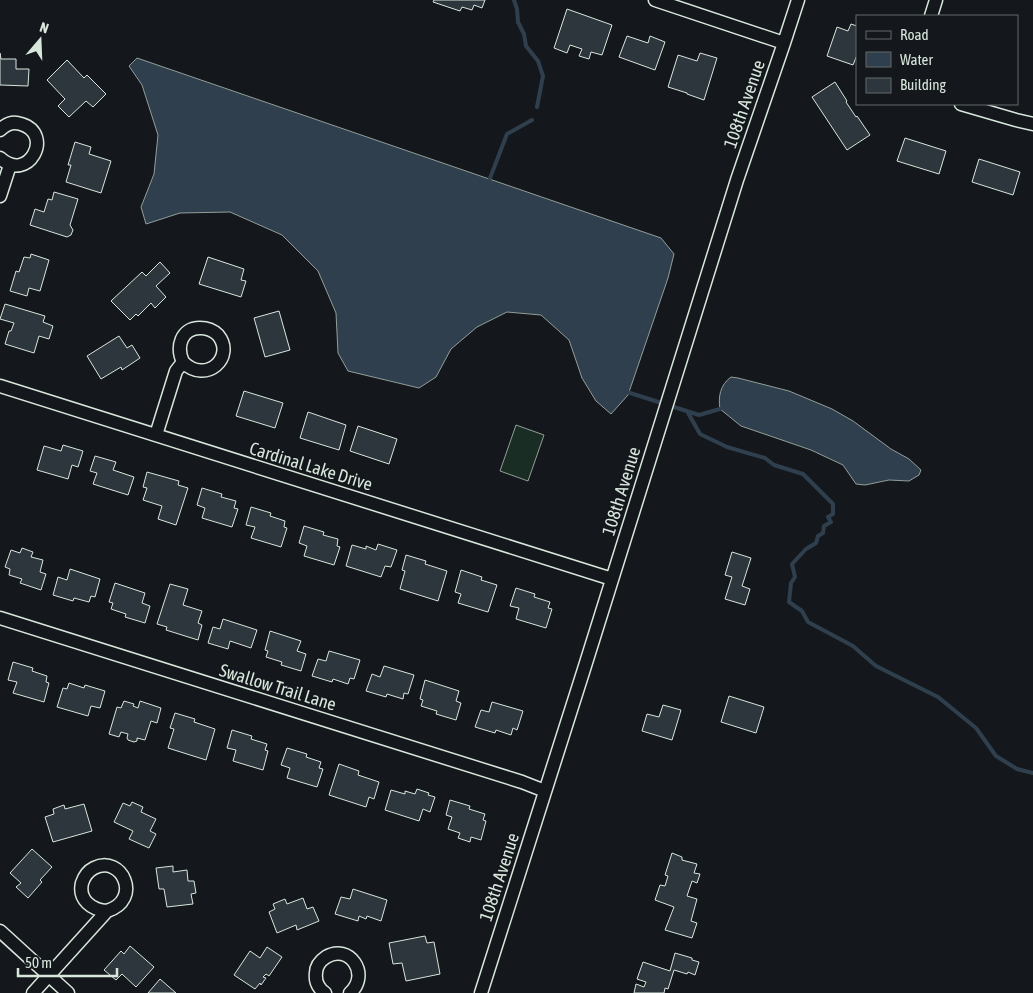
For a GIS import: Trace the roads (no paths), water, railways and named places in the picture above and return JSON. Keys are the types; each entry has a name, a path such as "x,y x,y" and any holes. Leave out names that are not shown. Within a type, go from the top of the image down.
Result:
{"street":[{"path":"655,0 784,42"},
{"name":"108th Avenue","path":"481,993 737,180 798,0"},
{"path":"931,15 936,0"},
{"path":"964,105 1033,124"},
{"path":"0,130 10,123 25,125 31,129 37,142 36,150 29,161 16,165 5,162 0,196"},
{"path":"156,435 176,371 183,362"},
{"name":"Cardinal Lake Drive","path":"0,386 612,579"},
{"name":"Swallow Trail Lane","path":"0,618 513,779 545,791"},
{"path":"33,993 107,911"},
{"path":"0,931 68,993"},
{"path":"317,990 315,978 318,964 329,955 336,954 350,958 358,969 357,983 350,993"}],"water":[{"path":"137,58 661,238 674,254 668,278 628,395 611,414 596,401 582,378 569,340 541,315 507,312 477,327 451,349 436,377 419,388 348,371 338,353 336,313 318,271 282,235 230,212 180,213 146,224 141,207 154,174 158,135 142,85 129,66"},
{"path":"731,377 789,391 832,409 909,459 921,470 919,475 909,481 889,480 865,485 856,484 843,465 811,450 741,426 720,409 719,400 721,392 724,384"}],"waterway":[{"path":"514,0 518,22 524,34 526,46 538,61 543,76 537,107"},
{"path":"490,178 507,134 532,120"},
{"path":"624,391 699,415 720,409"},
{"path":"687,411 700,434 727,447 765,458 774,465 803,474 833,504 833,514 828,517 831,522 824,526 823,533 818,536 816,543 806,549 792,564 795,577 791,583 789,602 802,611 808,622 853,646 876,666 938,697 976,728 996,756 1017,769 1033,773"}]}
